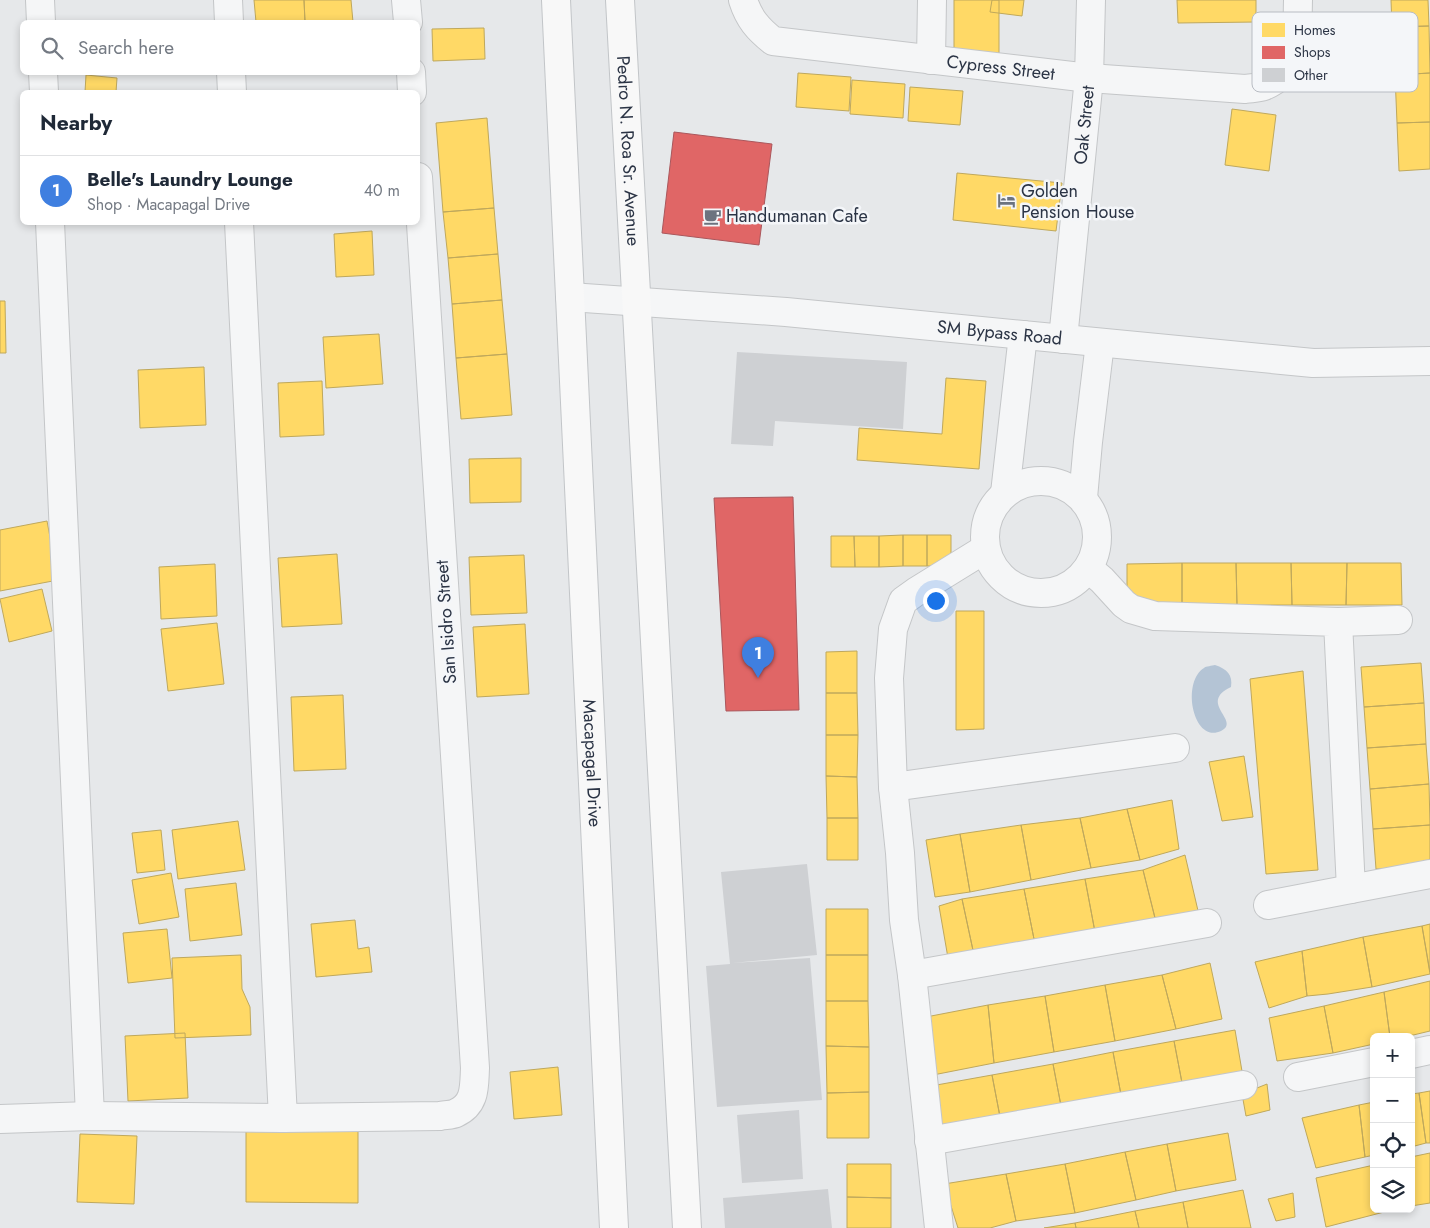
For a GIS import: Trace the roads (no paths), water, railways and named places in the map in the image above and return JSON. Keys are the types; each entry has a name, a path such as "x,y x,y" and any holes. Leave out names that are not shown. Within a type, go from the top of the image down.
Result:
{"main road":[{"path":"556,0 570,297"},
{"name":"Pedro N. Roa Sr. Avenue","path":"620,0 636,302"},
{"name":"Macapagal Drive","path":"570,297 614,1228"},
{"path":"636,302 687,1228"}],"street":[{"path":"40,0 41,20"},
{"path":"228,0 229,20"},
{"path":"406,0 408,20"},
{"name":"Cypress Street","path":"743,0 746,11 758,29 773,41 1089,78 1252,88"},
{"path":"931,60 932,0"},
{"name":"Oak Street","path":"1063,339 1089,78 1091,0"},
{"path":"43,75 44,90"},
{"path":"231,75 232,90"},
{"path":"411,75 412,90"},
{"name":"San Isidro Street","path":"0,1119 90,1116 283,1118 440,1116 456,1113 469,1104 474,1092 475,1068 420,208"},
{"path":"50,225 90,1116"},
{"path":"239,225 283,1118"},
{"name":"SM Bypass Road","path":"570,297 786,312 1313,363 1430,361"},
{"path":"1005,493 1023,335"},
{"path":"1084,498 1088,442 1100,343"},
{"path":"1045,479 1066,485 1084,498 1095,520 1097,545 1088,568 1074,584 1053,592 1031,593 1010,585 994,570 985,549 985,528 992,508 1005,493 1023,482 1045,479"},
{"path":"939,1228 912,975 904,920 900,853 893,787 889,678 893,629 903,600 985,549"},
{"path":"1088,568 1124,604 1155,616 1338,622 1398,620"},
{"path":"1338,622 1350,889"},
{"path":"893,787 1175,748"},
{"path":"1268,905 1430,874"},
{"path":"912,975 1207,923"},
{"path":"1415,1053 1430,1050"},
{"path":"1298,1077 1370,1063"},
{"path":"929,1141 1243,1086"}],"water":[{"path":"1215,665 1223,668 1228,673 1231,679 1231,687 1222,693 1218,699 1218,705 1227,722 1226,727 1221,731 1211,733 1203,729 1197,720 1193,710 1192,698 1193,686 1197,675 1205,667"}],"place":[{"name":"Golden Pension House","path":"1007,201"},
{"name":"Handumanan Cafe","path":"712,216"},
{"name":"Belle's Laundry Lounge","path":"758,678"}]}
